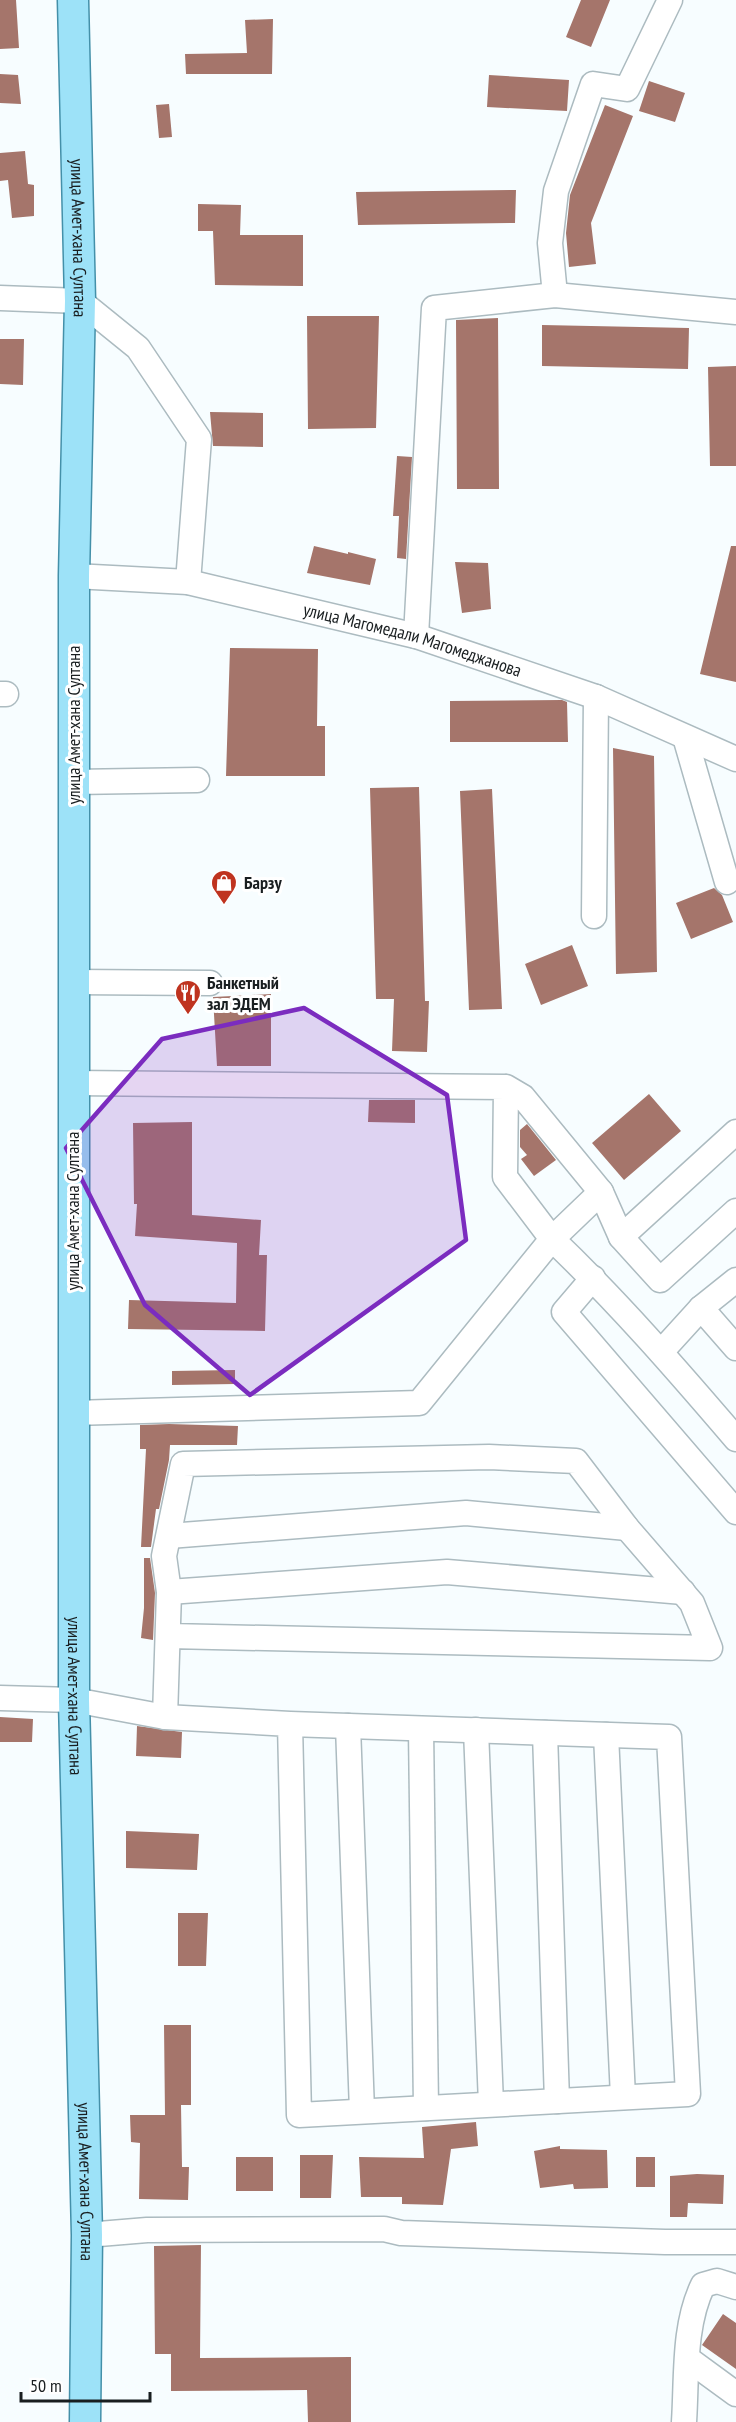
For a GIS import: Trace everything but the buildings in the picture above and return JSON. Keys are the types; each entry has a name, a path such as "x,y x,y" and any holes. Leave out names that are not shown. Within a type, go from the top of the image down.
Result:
{"main road":[{"name":"улица Амет-хана Султана","path":"74,0 80,301 74,576 74,1700 87,2235 86,2422"}],"street":[{"path":"555,295 550,243 556,191 593,84 627,89 670,0"},
{"path":"416,636 434,308 555,295 736,312"},
{"path":"0,298 80,301 138,348 199,439 188,582"},
{"name":"улица Магомедали Магомеджановa","path":"74,576 188,582 416,636 596,697 736,759"},
{"path":"594,916 596,697"},
{"path":"685,737 727,882"},
{"path":"74,782 197,780"},
{"path":"73,982 210,983"},
{"path":"73,1083 506,1087 523,1097 602,1192 621,1237 660,1280 736,1211"},
{"path":"506,1087 505,1177 552,1239 593,1278 662,1352 736,1439"},
{"path":"621,1237 736,1132"},
{"path":"73,1413 419,1403 552,1239 602,1192"},
{"path":"593,1278 564,1312 736,1512"},
{"path":"662,1352 701,1308 736,1280"},
{"path":"701,1308 736,1348"},
{"path":"165,1717 170,1635 169,1592 164,1556 183,1464 489,1457 576,1461 627,1528 692,1603 710,1648 170,1635"},
{"path":"169,1536 466,1513 627,1528"},
{"path":"169,1592 447,1572 683,1592"},
{"path":"0,1698 74,1700 165,1717 290,1724 669,1737 688,2094 299,2115 290,1724"},
{"path":"348,1726 362,2111"},
{"path":"421,1729 426,2108"},
{"path":"476,1731 491,2104"},
{"path":"545,1733 558,2101"},
{"path":"606,1735 623,2097"},
{"path":"87,2235 147,2230 384,2229 401,2233 665,2242 736,2242"},
{"path":"684,2422 689,2333 697,2297 703,2285 717,2281 736,2287"},
{"path":"688,2359 736,2394"}],"highlighted area":[{"path":"304,1008 447,1095 466,1240 250,1395 145,1305 66,1148 162,1039"}],"place":[{"name":"Барзу","path":"224,906"},
{"name":"Банкетный зал ЭДЕМ","path":"188,1016"}]}
